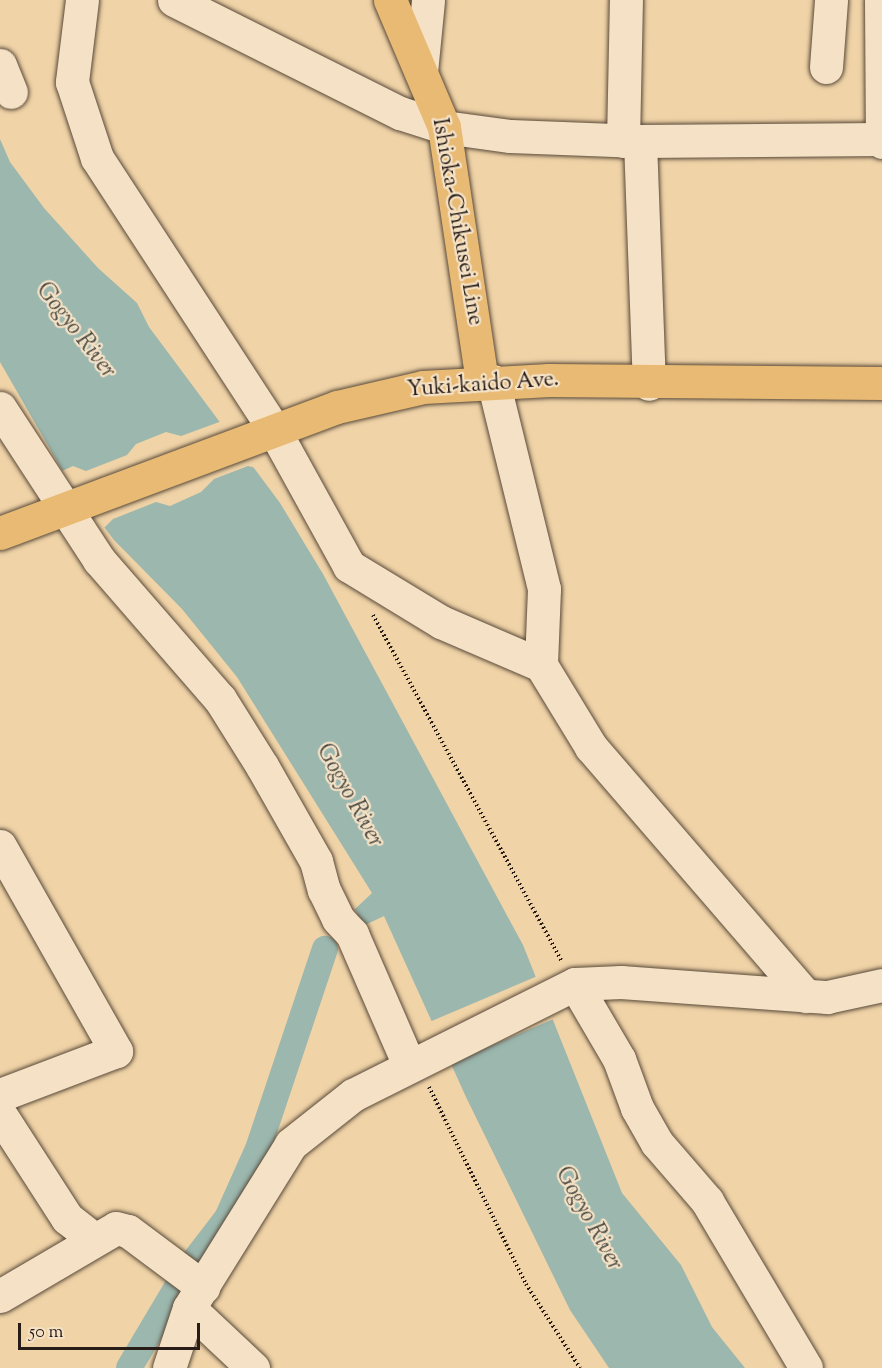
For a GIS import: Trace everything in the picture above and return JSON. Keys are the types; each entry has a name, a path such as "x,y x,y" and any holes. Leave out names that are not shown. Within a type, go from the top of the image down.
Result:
{"main road":[{"name":"Ishioka-Chikusei Line","path":"390,0 444,128 488,381"},
{"name":"Yuki-kaido Ave.","path":"0,533 269,432 381,395 488,381 649,384 882,383"}],"street":[{"path":"82,0 72,82 97,158 269,432 349,566 441,622 541,665"},
{"path":"174,0 400,113 444,128 510,136 631,141 882,140 881,0"},
{"path":"421,72 428,0"},
{"path":"626,0 631,141 649,384"},
{"path":"826,67 831,0"},
{"path":"488,381 544,589 541,665 591,747 806,996"},
{"path":"0,408 70,506 99,560 220,699 262,766 316,861 324,890 338,919 352,934 417,1061"},
{"path":"0,846 116,1051 0,1095"},
{"path":"170,1368 196,1298 291,1144 353,1095 570,986 621,982 827,997 882,985"},
{"path":"570,986 619,1059 637,1108 657,1143 707,1201 806,1368"},
{"path":"0,1114 67,1218 94,1239"},
{"path":"0,1296 94,1239 116,1228 128,1231 196,1298 253,1368"}],"path":[{"path":"367,604 570,986"},
{"path":"417,1061 526,1284 580,1368"}],"water":[{"name":"Gogyo River","path":"0,139 10,162 44,208 98,268 137,303 149,327 280,503 323,574 523,945 622,1193 681,1265 712,1327 745,1368 609,1368 570,1310 466,1097 384,916 363,926 355,909 372,893 237,677 182,609 114,540 66,477 0,362"}],"pier":[{"path":"222,421 257,468 248,466 214,479 201,492 170,506 156,502 113,519 102,530 60,472 73,466 86,471 127,455 136,444 166,432 181,436"},
{"path":"540,975 558,1017 447,1065 429,1022"}],"waterway":[{"path":"194,1261 227,1218 258,1149 325,949"},
{"path":"129,1368 177,1287"}]}
